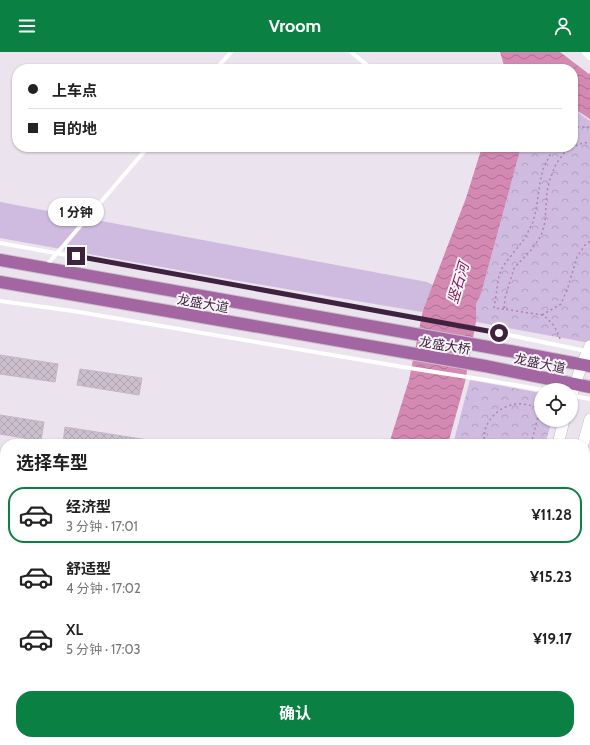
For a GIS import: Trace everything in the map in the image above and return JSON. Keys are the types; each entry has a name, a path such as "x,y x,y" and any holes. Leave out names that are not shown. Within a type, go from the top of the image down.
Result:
{"main road":[{"name":"龙盛大道","path":"0,260 403,332"},
{"name":"龙盛大道","path":"0,282 401,352"},
{"name":"龙盛大桥","path":"403,332 488,346"},
{"name":"龙盛大道","path":"488,346 586,365"},
{"path":"577,383 586,365 589,350"},
{"name":"龙盛大桥","path":"401,352 485,366"},
{"name":"龙盛大道","path":"485,366 540,383"},
{"name":"龙盛大道","path":"578,391 590,387"},
{"path":"584,439 590,419"},
{"path":"559,439 562,427"}],"street":[{"path":"586,52 590,56"}],"lane":[{"path":"220,64 231,52"},
{"path":"351,52 366,64"},
{"path":"44,268 144,152"},
{"path":"0,243 589,350"},
{"path":"0,301 73,311 534,388"},
{"path":"578,395 590,399"}],"path":[{"path":"578,127 590,127"},
{"path":"578,145 590,142"},
{"path":"552,152 543,169 533,222 526,238 503,266 499,276 494,308 542,315 548,318 557,331 563,346"},
{"path":"504,309 505,298 514,268 532,249 540,236 545,222 547,191 550,179 556,164 565,152"},
{"path":"542,315 561,304 577,257 585,245 590,241"},
{"path":"484,439 487,424 494,415 505,407 516,404 528,404 534,406"},
{"path":"532,439 535,427"}],"green space":[{"path":"578,113 590,121 590,343 476,322 476,304 481,294 520,152 578,152"},
{"path":"0,202 427,282 433,285 422,312 0,238"},
{"path":"470,380 534,392 534,427 550,427 546,439 454,439"}],"water":[{"path":"500,52 560,52 576,64 504,64"},
{"path":"578,66 589,74 590,73 590,119 578,111"},
{"name":"竖石河","path":"480,152 520,152 481,294 476,304 476,322 465,382 449,439 391,439 409,380 423,310 466,198"}],"building":[{"path":"0,355 58,364 55,382 0,374"},
{"path":"80,369 142,378 139,395 77,385"},
{"path":"0,415 44,422 41,439 29,439 0,434"},
{"path":"65,427 142,439 64,439"}],"route":[{"path":"76,256 499,333"}]}
